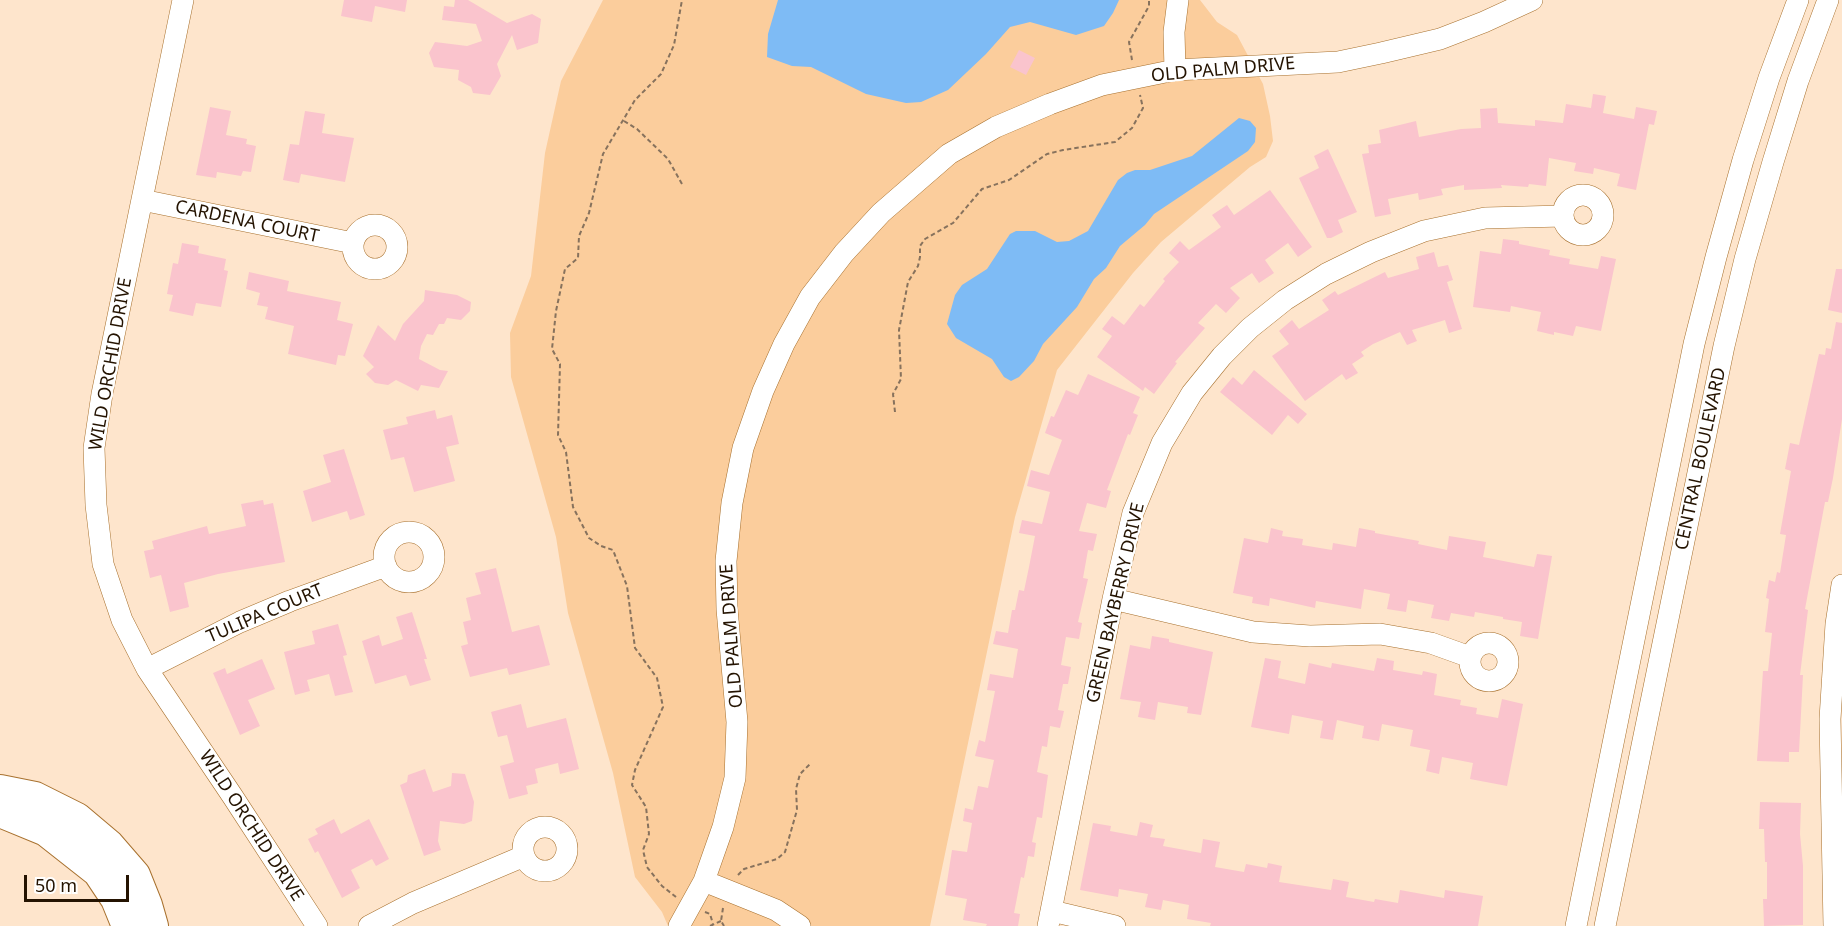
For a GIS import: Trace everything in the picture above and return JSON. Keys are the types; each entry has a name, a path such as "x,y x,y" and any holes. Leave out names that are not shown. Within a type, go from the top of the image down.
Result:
{"highway":[{"path":"0,790 35,797 77,818 109,845 135,875 153,926"},
{"path":"0,812 45,831 98,872 116,899 127,926"}],"street":[{"name":"WILD ORCHID DRIVE","path":"183,0 102,394 94,448 96,505 103,564 122,620 147,669 316,926"},
{"path":"1175,70 1174,32 1178,0"},
{"name":"OLD PALM DRIVE","path":"679,926 704,881 723,828 735,778 737,722 727,609 726,561 732,503 743,448 763,391 784,344 810,297 844,253 881,213 950,154 996,127 1050,104 1102,85 1175,70 1338,62 1381,53 1440,39 1485,22 1532,0"},
{"name":"CENTRAL BOULEVARD","path":"1576,926 1694,344 1722,236 1769,78 1797,0"},
{"name":"CENTRAL BOULEVARD","path":"1605,926 1724,346 1750,244 1798,81 1828,0"},
{"name":"CARDENA COURT","path":"142,200 353,243"},
{"name":"GREEN BAYBERRY DRIVE","path":"1050,918 1113,599 1133,513 1162,443 1191,393 1222,356 1250,328 1285,300 1326,274 1371,252 1424,231 1485,218 1563,216"},
{"path":"1722,236 1750,244"},
{"name":"TULIPA COURT","path":"147,669 240,622 386,566"},
{"path":"1834,926 1830,719 1836,624 1842,585"},
{"path":"1113,599 1253,632 1310,636 1380,634 1431,643 1470,657"},
{"path":"369,926 413,903 524,856"},
{"path":"704,881 776,910 800,926"},
{"path":"1050,918 1115,926"}],"path":[{"path":"682,0 674,45 661,74 635,100 603,154 589,213 579,237 578,258 565,269 556,311 552,349 560,364 558,435 566,452 573,507 589,538 613,550 627,586 635,648 657,678 663,707 635,770 632,785 646,807 649,834 643,850 647,867 662,886 677,897 710,914 711,925 721,921"},
{"path":"895,412 893,394 901,380 898,345 901,320 908,282 918,266 920,246 925,239 953,223 982,189 1009,180 1047,154 1115,142 1132,128 1143,108 1129,42 1149,6 1149,0"},
{"path":"623,121 637,129 668,159 682,184"},
{"path":"724,926 721,921 722,912 737,876 744,869 777,859 785,852 797,810 796,789 800,774 811,763"}],"shaded area":[{"path":"603,0 1200,0 1217,22 1237,35 1263,84 1273,141 1266,157 1250,167 1161,242 1133,273 1057,370 1015,517 930,926 668,926 662,912 635,877 613,773 568,613 556,537 511,377 510,333 531,276 545,153 561,81"}],"water":[{"path":"778,0 1119,0 1104,26 1076,35 1030,22 1010,27 986,54 948,90 921,102 906,103 866,94 811,67 792,66 767,57 768,34"},
{"path":"1239,118 1250,121 1256,128 1255,142 1248,151 1154,214 1145,225 1120,246 1106,268 1094,279 1077,307 1043,344 1034,361 1019,377 1011,381 1004,377 992,359 956,338 947,324 955,295 962,285 987,269 1010,234 1016,231 1035,231 1057,242 1069,241 1088,231 1118,180 1127,173 1135,170 1150,170 1192,156"}],"building":[{"path":"344,0 407,0 405,12 375,6 372,22 341,16"},
{"path":"455,0 468,0 507,23 532,14 541,19 538,43 517,50 512,35 497,64 501,76 490,95 473,93 471,87 458,80 459,70 434,67 429,53 435,42 467,46 482,41 476,24 442,20 444,6 454,7"},
{"path":"1019,50 1035,58 1026,75 1010,67"},
{"path":"1593,94 1606,96 1603,113 1634,119 1636,107 1657,111 1654,125 1649,124 1636,190 1617,186 1620,174 1594,168 1593,174 1574,171 1576,163 1549,158 1546,186 1501,185 1502,188 1464,190 1464,185 1441,189 1443,195 1419,200 1418,193 1388,199 1391,214 1375,217 1362,154 1369,153 1368,145 1381,143 1379,130 1416,121 1419,137 1461,129 1481,128 1480,109 1497,108 1498,123 1535,126 1535,120 1563,123 1566,104 1591,108"},
{"path":"210,107 231,111 226,135 247,139 246,144 256,146 251,172 243,171 241,176 217,172 216,178 196,175"},
{"path":"305,111 325,114 322,133 354,138 345,182 301,174 299,183 283,180 290,144 299,145"},
{"path":"1328,149 1357,212 1338,220 1343,232 1331,238 1327,238 1299,178 1319,168 1314,156"},
{"path":"1270,190 1312,247 1298,257 1288,243 1265,260 1274,273 1259,283 1252,273 1230,288 1240,298 1226,313 1216,304 1198,323 1205,328 1175,362 1177,363 1154,394 1145,387 1143,391 1097,357 1112,336 1102,329 1112,316 1124,325 1140,304 1144,307 1165,281 1163,279 1179,262 1169,253 1180,241 1189,250 1221,227 1212,215 1227,205 1234,215"},
{"path":"1503,239 1550,250 1549,255 1570,259 1569,264 1598,269 1601,256 1616,259 1601,331 1576,326 1573,336 1554,332 1554,335 1537,331 1541,312 1511,306 1510,312 1473,307 1480,251 1501,254"},
{"path":"182,243 199,246 198,253 226,259 224,270 228,271 221,307 196,303 193,316 169,311 173,295 167,294 173,263 178,264"},
{"path":"1434,252 1438,267 1448,265 1453,280 1447,282 1462,329 1449,333 1445,320 1412,330 1417,341 1407,345 1400,332 1373,344 1361,352 1364,356 1352,364 1358,373 1346,380 1342,374 1305,401 1272,356 1289,344 1279,331 1292,320 1299,329 1329,310 1322,300 1335,291 1338,295 1385,272 1388,278 1419,269 1416,257"},
{"path":"1836,269 1842,269 1842,313 1828,310"},
{"path":"249,272 289,281 287,291 341,302 337,320 353,324 345,356 338,355 336,365 288,354 294,326 265,319 268,307 257,305 260,293 246,289"},
{"path":"425,290 457,295 471,302 470,311 461,320 447,318 444,324 439,324 433,335 427,334 421,346 419,359 440,370 448,371 439,388 421,385 418,391 396,380 388,385 375,383 366,374 374,367 363,356 378,325 395,341 403,324 424,301"},
{"path":"1836,322 1842,323 1842,419 1833,478 1828,502 1825,502 1805,609 1808,610 1800,675 1803,675 1799,752 1789,752 1789,762 1757,761 1763,671 1768,671 1772,633 1765,632 1769,599 1766,598 1769,580 1775,582 1777,572 1780,573 1786,535 1780,534 1791,471 1785,469 1790,443 1799,445 1819,354 1825,355 1826,348 1831,349"},
{"path":"1254,370 1307,414 1298,424 1288,415 1272,435 1220,392 1233,377 1242,385"},
{"path":"1088,374 1140,397 1133,413 1138,415 1130,435 1128,434 1107,490 1111,491 1106,508 1087,503 1079,531 1097,534 1093,551 1088,550 1083,578 1088,579 1078,622 1082,623 1079,639 1066,637 1061,665 1071,667 1068,684 1063,684 1058,710 1064,711 1060,728 1050,726 1047,747 1042,746 1037,772 1048,775 1042,818 1037,817 1032,842 1036,843 1034,857 1028,856 1024,878 1021,877 1014,913 1020,914 1018,926 986,926 987,924 963,920 967,899 945,895 952,850 967,852 972,823 963,821 965,808 973,810 978,786 988,788 994,760 975,756 979,740 985,742 995,691 987,690 990,674 1013,678 1018,649 993,644 996,631 1008,633 1012,610 1015,610 1019,590 1024,591 1035,536 1019,533 1022,520 1042,524 1050,492 1027,486 1031,470 1049,475 1062,440 1045,433 1051,416 1054,417 1066,390 1078,395"},
{"path":"435,410 437,419 452,415 459,444 446,447 455,481 414,492 404,457 391,460 383,430 408,424 406,417"},
{"path":"344,449 365,515 350,520 347,511 312,522 303,491 331,482 323,455"},
{"path":"263,500 264,505 273,503 285,562 218,574 184,583 189,607 170,612 161,575 150,578 144,551 154,549 152,541 207,526 209,534 246,526 241,504"},
{"path":"1271,528 1283,531 1282,536 1303,539 1302,545 1332,550 1333,543 1356,547 1359,528 1419,541 1418,544 1447,550 1449,536 1486,542 1483,557 1534,567 1537,554 1552,556 1538,639 1520,636 1522,622 1503,619 1503,617 1475,612 1474,617 1451,613 1449,621 1431,618 1434,605 1408,600 1406,612 1387,609 1390,594 1364,589 1361,609 1316,601 1315,608 1270,598 1269,606 1252,603 1253,597 1233,593 1244,538 1268,543"},
{"path":"496,568 512,632 539,625 550,665 509,675 507,668 470,677 461,646 468,644 463,622 471,620 466,598 481,594 475,573"},
{"path":"412,612 431,680 410,686 406,675 375,684 362,641 379,635 382,646 403,639 396,617"},
{"path":"338,624 347,655 343,656 353,692 335,696 329,674 307,680 310,691 295,695 284,652 315,644 312,631"},
{"path":"1152,636 1213,652 1201,715 1187,713 1188,707 1158,702 1155,720 1138,717 1141,702 1120,699 1130,645 1150,649"},
{"path":"1265,658 1281,661 1278,678 1305,684 1309,663 1331,668 1332,663 1374,671 1377,658 1394,661 1393,670 1422,675 1423,671 1437,674 1434,695 1461,700 1460,705 1477,708 1476,714 1498,718 1502,699 1523,704 1507,786 1470,779 1473,763 1442,757 1439,774 1426,771 1430,750 1410,746 1413,730 1382,724 1379,741 1362,738 1364,726 1337,720 1333,740 1320,738 1323,721 1292,715 1289,734 1251,727"},
{"path":"262,659 275,689 248,700 260,726 240,735 213,673 225,668 227,674"},
{"path":"521,704 527,728 566,718 579,769 560,774 558,763 535,769 538,783 526,786 528,794 509,799 500,766 514,762 507,735 498,737 491,712"},
{"path":"425,769 433,792 451,786 452,773 465,774 474,802 472,821 464,824 440,821 438,841 441,850 424,856 400,785 407,782 408,775"},
{"path":"1760,802 1801,803 1803,925 1764,926 1763,899 1767,899 1767,862 1765,862 1764,829 1759,829"},
{"path":"334,819 341,834 369,819 389,859 376,866 372,859 351,870 360,888 342,898 318,851 315,853 308,839 318,834 315,829"},
{"path":"1140,822 1153,825 1150,837 1165,839 1163,846 1201,853 1203,839 1220,842 1215,867 1244,872 1246,864 1267,868 1268,863 1282,866 1279,882 1331,890 1333,879 1349,882 1346,897 1398,903 1400,890 1444,898 1445,890 1483,896 1478,926 1210,926 1211,923 1187,919 1189,905 1163,900 1161,910 1145,907 1148,894 1119,889 1118,897 1080,890 1093,823 1111,826 1110,831 1137,836"}]}
